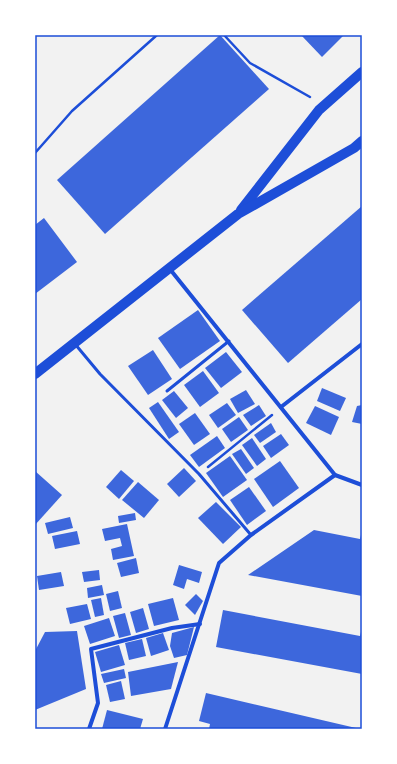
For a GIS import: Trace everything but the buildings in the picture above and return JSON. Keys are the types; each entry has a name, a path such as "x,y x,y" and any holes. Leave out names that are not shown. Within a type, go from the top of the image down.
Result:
{"main road":[{"path":"238,214 325,104 362,72"},
{"path":"35,374 238,214 354,148 362,141"}],"street":[{"path":"169,268 335,475 362,485"},
{"path":"281,407 362,344"},
{"path":"165,729 219,563 250,536 335,475"},
{"path":"89,729 98,703 91,649 172,628 200,624"}],"lane":[{"path":"168,391 229,341"},
{"path":"74,343 100,374 199,474 250,536"}],"path":[{"path":"35,153 72,111 157,35"},
{"path":"224,35 250,63 325,104"},
{"path":"199,474 281,407"}]}
